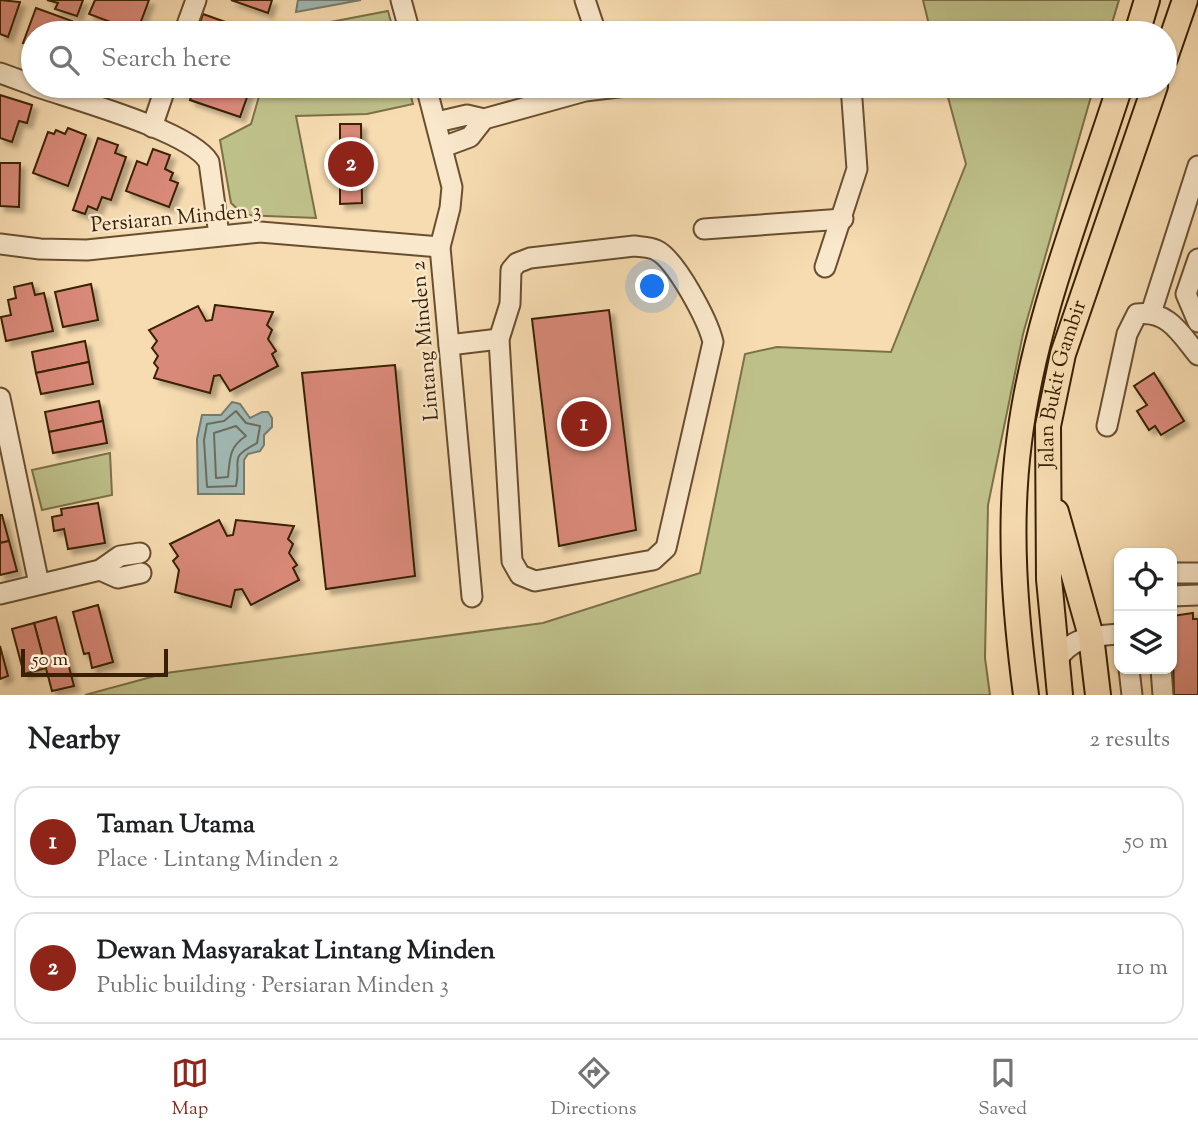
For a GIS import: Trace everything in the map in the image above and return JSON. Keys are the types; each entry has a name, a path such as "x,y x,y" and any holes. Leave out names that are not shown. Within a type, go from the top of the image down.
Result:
{"main road":[{"path":"1141,21 1147,0"},
{"path":"1177,23 1185,0"},
{"name":"Jalan Bukit Gambir","path":"1026,695 1014,601 1013,503 1019,442 1029,380 1046,316 1116,98"},
{"name":"Jalan Bukit Gambir","path":"1060,695 1055,663 1048,426 1063,354 1151,98"},
{"path":"1048,488 1091,636 1098,695"}],"street":[{"path":"188,21 195,0"},
{"path":"401,0 407,21"},
{"path":"585,0 592,21"},
{"path":"0,74 21,81"},
{"path":"71,98 152,127 203,152 209,162 219,235"},
{"path":"152,127 162,98"},
{"name":"Lintang Minden 2","path":"430,98 452,187 450,208 440,247 472,597"},
{"path":"437,122 467,115 484,119 560,98"},
{"path":"825,267 843,219 857,169 852,98"},
{"path":"443,146 470,137 484,119"},
{"path":"1151,313 1198,166"},
{"path":"704,229 843,219"},
{"name":"Persiaran Minden 3","path":"0,244 40,249 87,250 260,232 440,247"},
{"path":"634,246 656,249 667,259 709,328 713,342 666,548 660,556 653,560 535,581 520,575 512,561 499,339 510,304 511,270 517,263 530,258 634,246"},
{"path":"1198,259 1186,294 1198,322"},
{"path":"1107,426 1126,334 1137,314 1151,313 1168,319 1198,355"},
{"path":"449,345 499,339"},
{"path":"0,398 39,584"},
{"path":"0,594 100,570 120,556 140,553"},
{"path":"100,570 118,578 141,573"},
{"path":"1177,573 1198,573"},
{"path":"1177,596 1198,595"},
{"path":"1055,663 1070,645 1091,636 1114,634"},
{"path":"1130,674 1132,695"},
{"path":"1161,674 1163,695"}],"green space":[{"path":"923,0 1119,0 1113,21 928,21"},
{"path":"388,11 391,21 336,21"},
{"path":"259,98 411,98 413,104 367,114 296,116 316,218 244,215 231,203 220,140 251,124"},
{"path":"948,98 1091,98 1023,334 988,505 985,658 990,695 85,695 166,673 543,623 700,573 745,354 777,347 891,352 966,164"},
{"path":"110,453 112,495 42,510 32,470"}],"water":[{"path":"298,0 361,0 296,12"},
{"path":"232,402 240,404 250,418 268,412 272,418 272,427 264,435 264,445 260,451 248,454 244,460 244,494 198,494 197,439 202,415 221,415"}],"building":[{"path":"0,0 20,2 8,37 0,34"},
{"path":"47,0 83,0 77,16 55,9 58,3"},
{"path":"95,0 149,0 141,21 108,21 89,14"},
{"path":"231,0 272,0 268,13"},
{"path":"36,8 72,21 31,21"},
{"path":"203,14 223,21 201,21"},
{"path":"0,95 32,105 27,123 19,121 12,142 0,138"},
{"path":"191,98 247,98 240,117 190,100"},
{"path":"340,124 361,124 362,203 340,204"},
{"path":"68,128 86,135 68,186 33,173 48,132 54,134 56,130 65,134"},
{"path":"98,138 118,145 115,153 126,157 111,200 102,197 97,210 88,206 85,214 73,210"},
{"path":"153,149 170,155 165,169 173,173 170,180 178,183 169,207 126,191 137,161 147,165"},
{"path":"0,163 20,163 19,207 0,206"},
{"path":"32,283 35,295 44,293 53,331 6,341 1,317 11,315 8,300 16,298 14,287"},
{"path":"91,284 98,320 63,327 55,292"},
{"path":"215,305 273,312 267,325 272,330 268,339 276,351 272,354 278,366 230,391 220,375 214,376 210,393 154,378 158,368 154,363 158,356 152,348 157,341 149,330 198,306 206,321 212,320"},
{"path":"609,310 636,530 559,546 532,319"},
{"path":"85,341 89,362 36,373 32,352"},
{"path":"89,362 93,384 41,394 36,373"},
{"path":"395,365 415,576 326,589 302,373"},
{"path":"1154,373 1184,421 1161,435 1155,426 1149,430 1137,411 1147,405 1134,386"},
{"path":"99,401 103,421 49,432 45,412"},
{"path":"103,421 107,443 53,453 49,432"},
{"path":"98,503 105,543 68,549 64,529 54,531 52,517 62,515 61,509"},
{"path":"0,515 9,541 0,543"},
{"path":"219,520 227,536 233,535 236,520 294,526 288,539 293,544 289,553 297,565 293,568 299,580 251,605 242,589 235,590 231,607 175,592 179,570 173,561 178,556 170,544"},
{"path":"9,541 17,571 0,575 0,543"},
{"path":"98,605 113,662 92,668 89,653 84,654 73,612"},
{"path":"1193,613 1193,619 1198,619 1198,695 1174,695 1173,674 1177,674 1177,615"},
{"path":"56,617 74,686 52,691 34,623"},
{"path":"34,623 46,668 24,674 12,629"},
{"path":"0,646 8,676 0,679"}],"place":[{"name":"Dewan Masyarakat Lintang Minden","path":"351,164"},
{"name":"Taman Utama","path":"584,424"}]}
